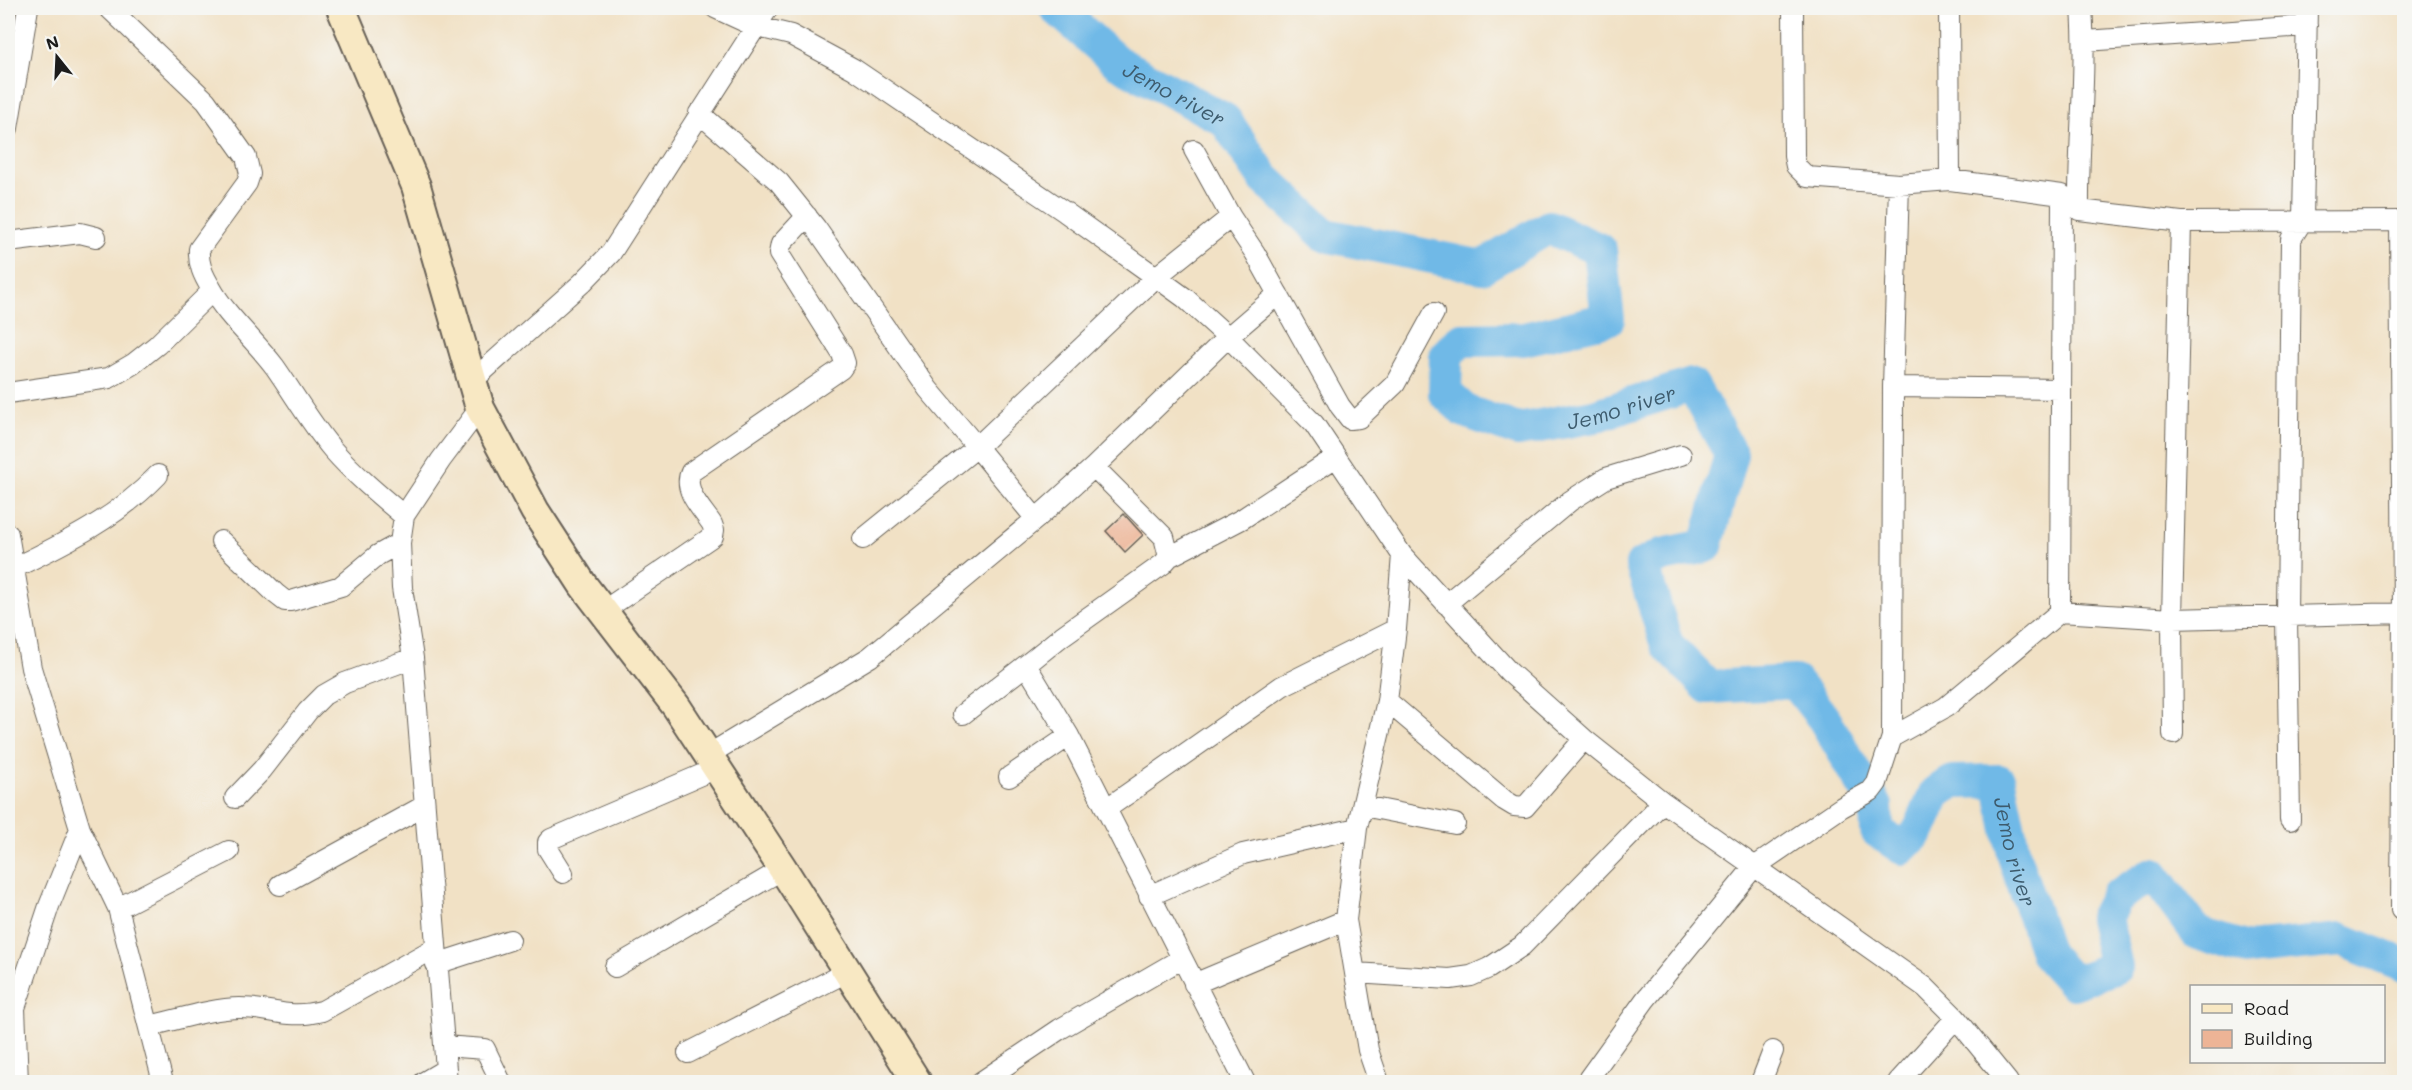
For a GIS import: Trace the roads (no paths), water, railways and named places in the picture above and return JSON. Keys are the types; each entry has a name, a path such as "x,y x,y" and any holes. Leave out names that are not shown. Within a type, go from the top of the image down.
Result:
{"street":[{"path":"8,128 28,8"},
{"path":"109,8 206,101 246,157 250,174 248,183 199,249 202,271 212,291 274,367 298,404 333,450 357,475 404,516"},
{"path":"341,8 416,186 476,395 535,511 583,585 676,706 783,868 917,1083"},
{"path":"715,8 754,26 791,35 854,69 1065,212 1185,298 1228,337 1314,424 1402,555 1509,672 1584,739 1663,802 1924,987 1956,1018 2008,1083"},
{"path":"424,1083 447,1076 413,658 402,588 400,543 404,516 441,460 476,395 611,253 754,26 768,8"},
{"path":"1793,8 1794,156 1796,166 1807,177 1899,184 1950,180 2062,195 2079,210 2181,222 2402,221 2404,613 2401,910"},
{"path":"1950,8 1950,180"},
{"path":"2079,210 2085,41 2082,8"},
{"path":"2085,41 2307,17 2303,220 2291,239 2287,617 2290,820"},
{"path":"699,113 779,182 807,216 928,389 1036,519"},
{"path":"1194,150 1231,217 1255,253 1340,406 1350,419 1359,418 1395,384 1434,313"},
{"path":"1586,1083 1645,1000 1753,867 1842,807 1871,791 1877,783 1892,736 1893,387 1899,184"},
{"path":"2060,612 2062,195"},
{"path":"603,611 713,536 712,524 689,489 687,480 691,472 765,423 841,369 845,363 842,354 779,254 781,244 807,216"},
{"path":"863,539 977,447 1156,277 1231,217"},
{"path":"2173,734 2172,620 2181,222"},
{"path":"8,242 80,233 96,237"},
{"path":"8,393 109,378 133,364 157,345 212,291"},
{"path":"563,873 548,849 548,842 551,839 712,761 870,657 1036,519 1094,467 1228,337 1278,294"},
{"path":"1893,387 2061,389"},
{"path":"1446,604 1570,501 1606,478 1681,455"},
{"path":"963,714 1062,636 1163,564 1169,557 1242,519 1336,457"},
{"path":"1094,467 1164,537 1169,557"},
{"path":"12,569 83,534 138,497 158,476"},
{"path":"8,534 12,569 31,668 81,829 118,908 163,1083"},
{"path":"221,541 285,601 341,586 378,555 400,543"},
{"path":"1379,1083 1368,1050 1346,920 1357,828 1387,701 1402,555"},
{"path":"1892,736 1946,707 2060,612 2172,620 2404,613"},
{"path":"1106,809 1282,686 1396,629"},
{"path":"235,798 262,770 308,711 324,695 345,683 413,658"},
{"path":"1026,665 1070,736 1245,1083"},
{"path":"1387,701 1504,800 1520,807 1526,807 1584,739"},
{"path":"1009,777 1070,736"},
{"path":"1356,973 1450,979 1471,976 1489,968 1522,946 1663,802"},
{"path":"280,885 424,806"},
{"path":"1363,806 1455,824"},
{"path":"1149,896 1243,854 1357,828"},
{"path":"18,1083 15,1008 49,906 81,829"},
{"path":"118,908 229,851"},
{"path":"615,967 783,868"},
{"path":"1194,984 1346,920"},
{"path":"149,1026 238,1008 288,1016 306,1015 322,1011 436,956 510,940"},
{"path":"981,1083 1060,1029 1181,959"},
{"path":"688,1053 847,972"},
{"path":"1898,1083 1956,1018"},
{"path":"444,1046 485,1049 501,1083"},
{"path":"1761,1083 1773,1051"}],"waterway":[{"name":"Jemo river","path":"1056,8 1117,62 1225,120 1264,178 1325,235 1482,267 1549,227 1600,250 1608,319 1524,339 1461,340 1446,355 1445,393 1465,411 1518,430 1594,416 1692,385 1731,454 1706,546 1662,555 1642,565 1667,645 1708,687 1795,682 1824,719 1876,806 1877,831 1902,848 1919,831 1936,792 1953,782 1999,781 2015,859 2047,954 2073,983 2116,967 2105,918 2116,897 2153,874 2197,933 2248,949 2342,940 2404,965"}]}
